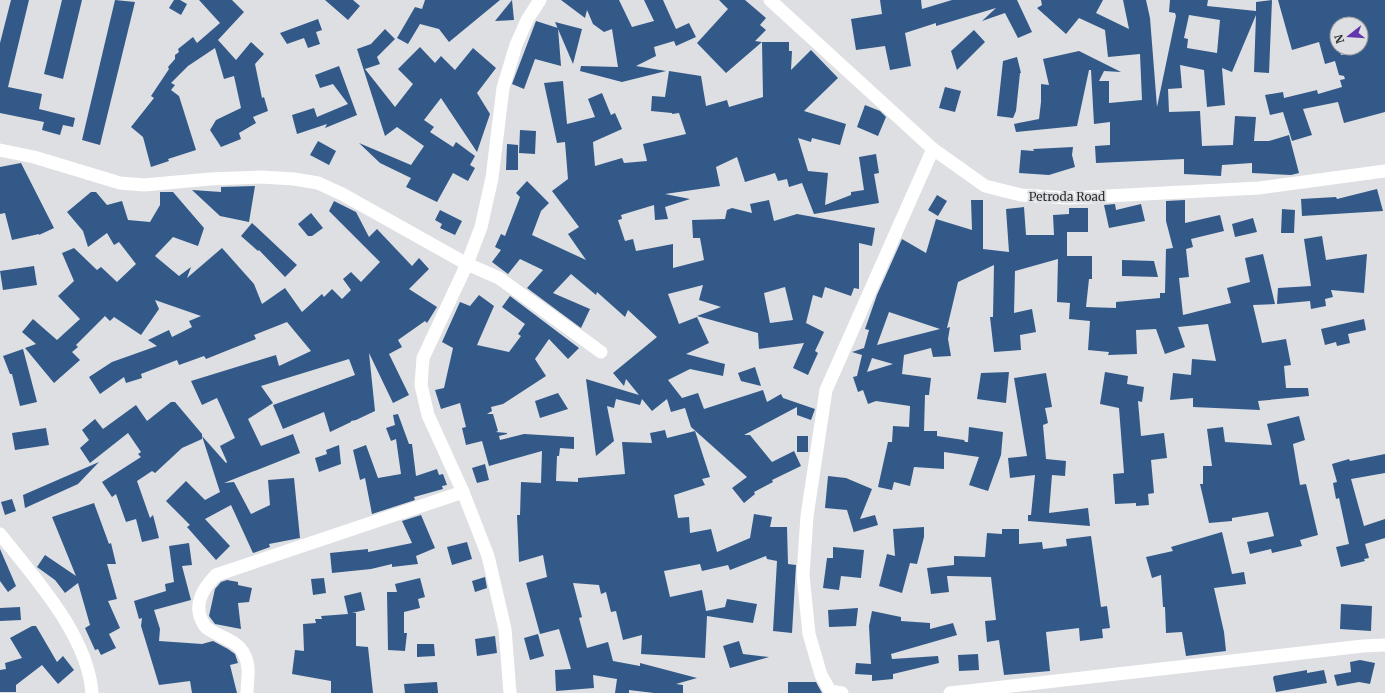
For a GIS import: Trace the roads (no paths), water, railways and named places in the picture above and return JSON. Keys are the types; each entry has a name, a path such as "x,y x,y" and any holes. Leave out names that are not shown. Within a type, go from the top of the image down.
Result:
{"street":[{"path":"510,693 505,629 488,556 463,492 428,415 422,385 423,358 467,264 481,227 492,178 503,88 516,45 527,20 540,0"},
{"name":"Petroda Road","path":"770,0 933,149 985,186 1021,195 1069,198 1259,188 1385,171"},
{"path":"834,692 821,675 809,634 803,575 807,516 826,390 933,149"},
{"path":"0,150 34,157 120,183 144,185 261,177 294,178 318,184 342,194 467,264 499,278 601,352"},
{"path":"247,693 249,671 244,653 231,641 206,628 199,614 198,603 204,588 216,575 463,492"},
{"path":"0,534 62,616 75,636 84,658 92,693"},
{"path":"950,693 1363,646 1385,645"}]}
